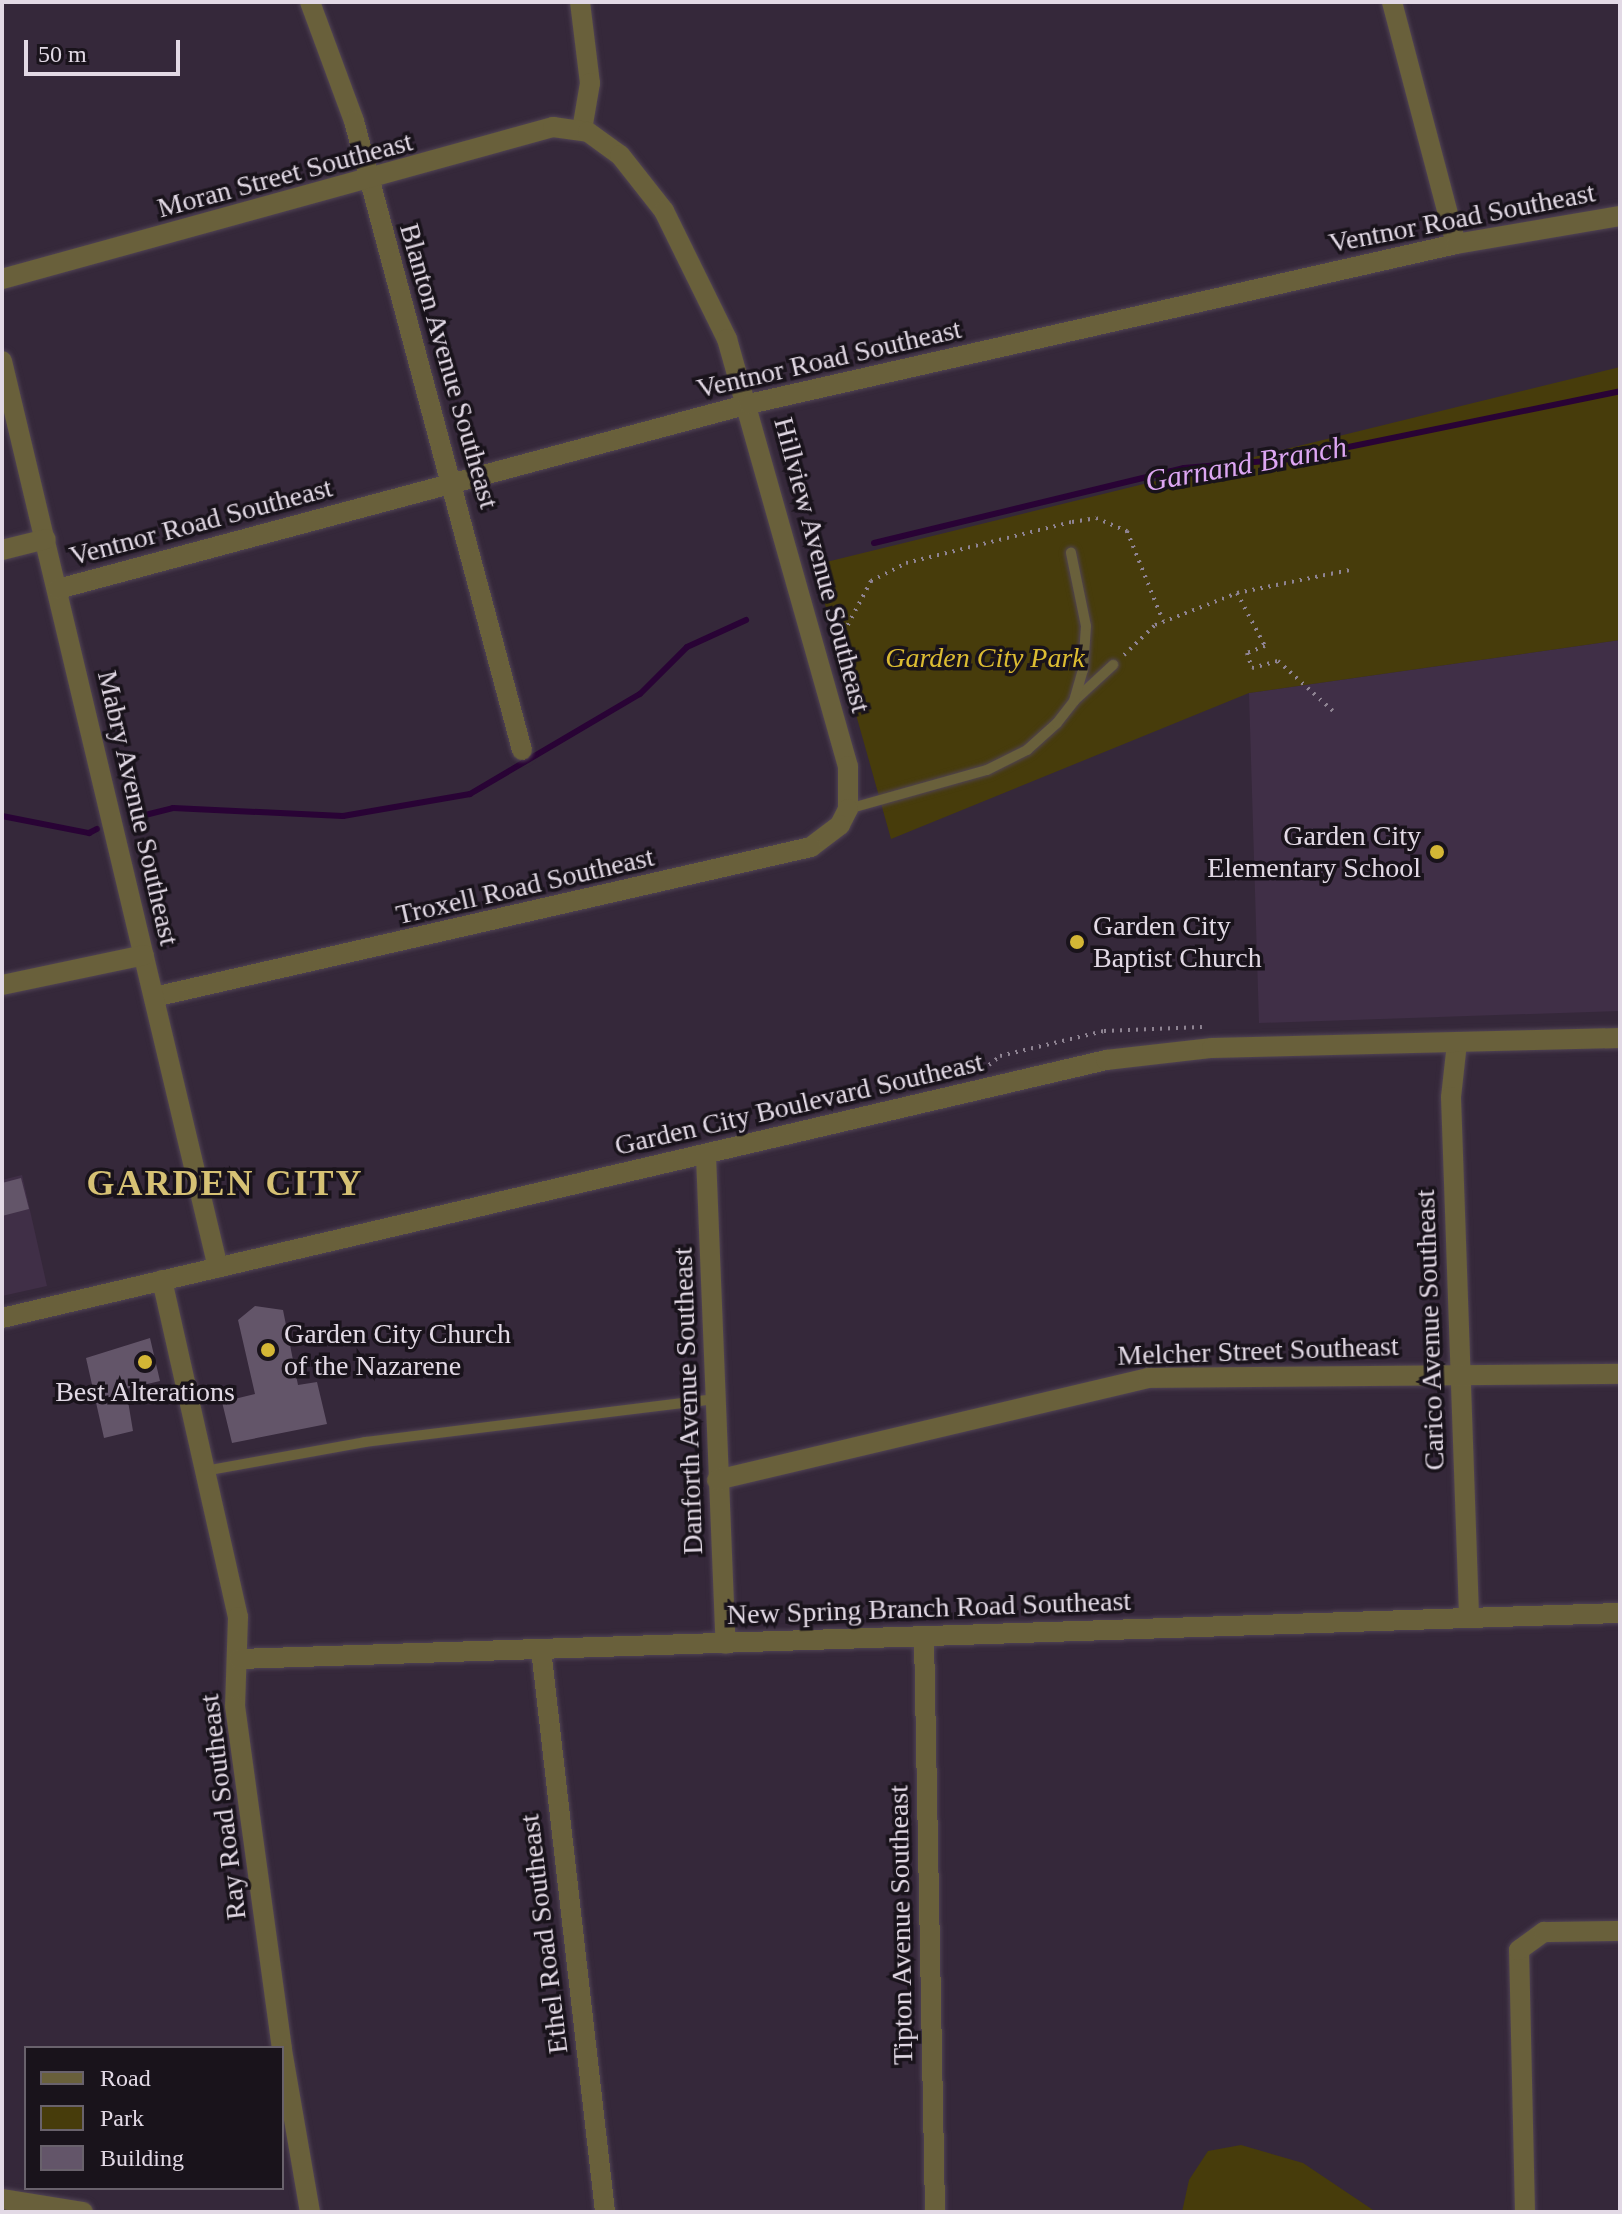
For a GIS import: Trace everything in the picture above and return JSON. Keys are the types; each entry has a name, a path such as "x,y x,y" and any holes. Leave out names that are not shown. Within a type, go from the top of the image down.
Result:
{"street":[{"name":"Blanton Avenue Southeast","path":"310,2 345,91 367,184 455,483 522,750"},
{"path":"580,2 590,83 582,130"},
{"path":"1392,2 1456,244"},
{"name":"Moran Street Southeast","path":"2,279 367,184 553,127 582,130"},
{"name":"Hillview Avenue Southeast","path":"582,130 620,155 671,222 707,291 749,404 848,766 848,809"},
{"name":"Ventnor Road Southeast","path":"58,589 749,404 1456,244 1620,216"},
{"name":"Mabry Avenue Southeast","path":"2,361 218,1268"},
{"name":"Ventnor Road Southeast","path":"2,550 46,539"},
{"name":"Troxell Road Southeast","path":"154,997 811,847 834,831 848,809"},
{"path":"2,985 144,955"},
{"name":"Garden City Boulevard Southeast","path":"2,1318 1167,1051 1620,1038"},
{"name":"Carico Avenue Southeast","path":"1457,1043 1451,1097 1458,1373 1469,1616"},
{"name":"Danforth Avenue Southeast","path":"706,1156 726,1644"},
{"name":"Ray Road Southeast","path":"162,1280 210,1470 238,1617 239,1659 235,1706 282,2046"},
{"name":"Melcher Street Southeast","path":"717,1480 1105,1383 1458,1373 1620,1374"},
{"name":"New Spring Branch Road Southeast","path":"239,1659 1620,1613"},
{"name":"Tipton Avenue Southeast","path":"924,1637 935,2212"},
{"name":"Ethel Road Southeast","path":"541,1649 605,2212"},
{"path":"1525,2212 1519,1950 1544,1932 1620,1931"},
{"name":"Ray Road Southeast","path":"284,2061 310,2212"},
{"path":"2,2199 83,2212"}],"lane":[{"path":"1071,553 1086,626 1074,701"},
{"path":"848,809 987,770 1027,750 1113,665"},
{"path":"210,1470 365,1442 716,1399"}],"path":[{"path":"855,679 844,632 871,581 906,563 1072,522 1096,518 1127,531 1163,621"},
{"path":"1113,665 1163,621 1237,593 1350,570"},
{"path":"1237,593 1265,646 1247,653 1252,668 1278,661 1333,711"},
{"path":"978,1075 1000,1056 1104,1031 1199,1027"}],"shaded area":[{"name":"Garden City Elementary School","path":"1620,640 1620,1011 1259,1023 1249,693"},
{"path":"22,1175 47,1286 2,1296 2,1180"}],"green space":[{"name":"Garden City Park","path":"1620,367 1620,640 1249,693 891,839 814,565"},
{"path":"1241,2145 1303,2163 1376,2212 1182,2212 1189,2180 1208,2151"}],"building":[{"path":"21,1178 29,1209 2,1216 2,1183"},
{"name":"Garden City Church of the Nazarene","path":"255,1306 283,1310 298,1385 317,1382 327,1424 232,1443 222,1402 255,1394 238,1320"},
{"path":"150,1338 160,1381 126,1389 133,1431 104,1438 86,1358"}],"waterway":[{"name":"Garnand Branch","path":"874,543 1184,468 1290,459 1620,391"},
{"name":"Garnand Branch","path":"137,817 173,808 343,816 470,794 640,694 687,647 746,620"},
{"name":"Garnand Branch","path":"2,816 89,833 97,829"}],"place":[{"name":"Garden City Elementary School","path":"1437,852"},
{"name":"Garden City Baptist Church","path":"1077,942"},
{"name":"Garden City Church of the Nazarene","path":"268,1350"},
{"name":"Best Alterations","path":"145,1362"}],"district":[{"name":"GARDEN CITY","path":"225,1184"}]}
